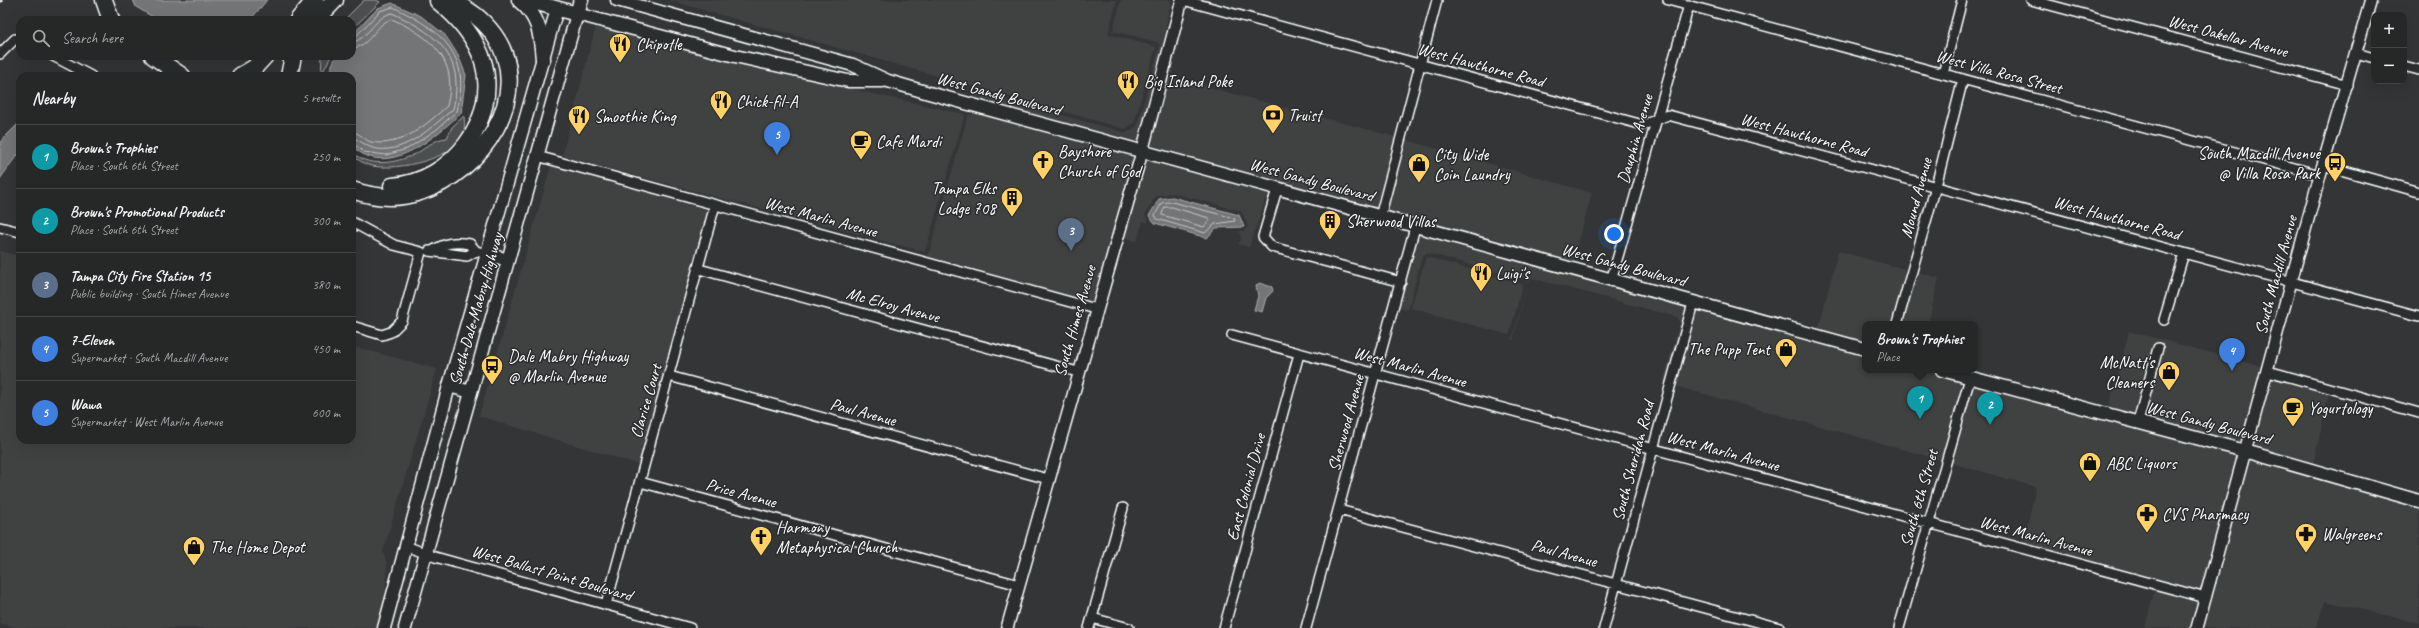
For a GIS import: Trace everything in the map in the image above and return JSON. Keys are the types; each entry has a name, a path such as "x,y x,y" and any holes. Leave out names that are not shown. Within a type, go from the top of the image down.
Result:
{"highway":[{"path":"104,0 110,16"},
{"path":"301,16 315,0"},
{"path":"320,16 335,0"},
{"path":"356,181 383,187 404,185 422,179 442,169 458,155 471,139 481,118 486,98 486,78 479,50 469,32 457,18 436,0"},
{"path":"356,191 389,198 430,189 449,178 466,165 493,132 503,113 508,96 510,76 503,51 489,28 467,9 443,0"},
{"path":"159,60 176,72"},
{"path":"247,72 254,68 261,60"},
{"path":"290,72 292,60"}],"main road":[{"path":"518,0 537,20 542,39 543,59"},
{"name":"West Gandy Boulevard","path":"526,0 558,4 577,14 735,56 848,81 888,81"},
{"name":"South Dale Mabry Highway","path":"405,628 581,0"},
{"name":"West Gandy Boulevard","path":"617,0 853,65 888,81 1611,281 1862,348"},
{"name":"South Dale Mabry Highway","path":"384,628 449,386 481,253 543,59 558,4"},
{"path":"481,253 508,260"},
{"name":"West Gandy Boulevard","path":"1952,373 2245,451 2419,501"},
{"path":"449,386 471,392"}],"street":[{"name":"West Hawthorne Road","path":"1183,0 1643,125 1668,115 2419,316"},
{"name":"South Himes Avenue","path":"1007,628 1078,372 1142,152 1183,0"},
{"path":"1380,217 1438,0"},
{"name":"West Villa Rosa Street","path":"1668,0 1943,74 2322,170 2419,192"},
{"path":"1943,74 1962,0"},
{"name":"West Oakellar Avenue","path":"2031,0 2348,85"},
{"name":"South Macdill Avenue","path":"2197,628 2322,170 2348,85 2371,0"},
{"name":"Dauphin Avenue","path":"1611,281 1689,5"},
{"path":"0,54 16,39"},
{"path":"2356,53 2371,57"},
{"path":"61,60 84,72"},
{"path":"2407,67 2419,70"},
{"name":"Mound Avenue","path":"1899,321 1936,186 1963,79"},
{"name":"West Marlin Avenue","path":"537,156 1096,309"},
{"path":"1276,189 1263,237 1272,247 1401,282"},
{"name":"Clarice Court","path":"606,605 699,269 715,205"},
{"path":"356,224 394,244 421,252 432,251 467,256 481,253"},
{"path":"0,227 16,231"},
{"name":"Sherwood Avenue","path":"1306,628 1415,227"},
{"path":"432,251 444,244 457,242 470,244 481,253"},
{"path":"356,327 382,334 391,332 402,321 421,252"},
{"path":"2164,320 2184,253"},
{"name":"Mc Elroy Avenue","path":"699,269 1078,372"},
{"name":"South Sheridan Road","path":"1604,628 1693,303"},
{"name":"West Marlin Avenue","path":"1232,336 2206,598"},
{"path":"2138,422 2158,348"},
{"name":"East Colonial Drive","path":"1224,628 1299,354"},
{"path":"2268,371 2419,413"},
{"name":"Paul Avenue","path":"669,376 1048,479"},
{"name":"South 6th Street","path":"1899,628 1970,378"},
{"name":"Price Avenue","path":"640,482 1019,586"},
{"path":"1089,628 1123,508"},
{"name":"Paul Avenue","path":"1339,510 1780,628"},
{"name":"West Ballast Point Boulevard","path":"406,546 606,605 690,628"},
{"path":"1092,618 1129,628"}],"shaded area":[{"path":"364,0 376,0 380,2 356,25 356,16 348,16"},
{"path":"668,0 1117,0 1108,34 1156,47 1134,123 1125,129"},
{"path":"1121,0 1171,0 1158,68 1139,145 975,100 976,93 940,82 1127,133 1137,126 1160,45 1157,42 1113,31"},
{"path":"596,26 738,64 965,114 925,252 562,156"},
{"path":"1184,27 1170,77 1396,137 1376,210 1148,148 1168,71"},
{"path":"322,60 329,60 323,72 321,72"},
{"path":"973,111 1136,156 1093,302 925,256 929,253 968,115 972,115"},
{"path":"464,116 463,135 460,140 443,154 431,159 404,166 378,167 368,165 356,158 356,155 365,160 380,163 404,159 416,154 432,143 447,138 452,127"},
{"path":"1406,140 1592,193 1572,264 1386,213"},
{"path":"1145,158 1270,193 1268,199 1266,198 1249,247 1238,244 1241,240 1239,231 1244,231 1248,226 1241,211 1172,193 1156,196 1145,215 1149,223 1143,221 1137,241 1122,236"},
{"path":"551,166 709,210 640,465 479,416"},
{"path":"1418,233 1687,307 1666,383 1663,382 1680,322 1677,317 1532,278 1528,282 1513,340 1510,339 1513,336 1527,285 1526,280 1427,253 1422,256 1408,310 1399,308"},
{"path":"0,251 16,255 16,444 356,444 356,347 437,369 383,552 387,564 385,598 377,628 17,628 0,623"},
{"path":"1838,251 1908,270 1893,321 1862,321 1862,342 1818,331"},
{"path":"1426,257 1523,284 1509,335 1411,308"},
{"path":"1917,272 1939,278 1929,321 1903,321"},
{"path":"1697,309 1862,354 1862,373 1932,373 1964,382 1941,460 1675,386"},
{"path":"2129,331 2264,367 2242,444 2144,418 2163,344 2154,342 2135,416 2108,409"},
{"path":"2271,378 2329,394 2313,465 2252,447"},
{"path":"1973,384 2239,455 2202,592 2023,543 2036,487 1951,463"},
{"path":"2249,457 2419,507 2419,623 2325,601 2316,628 2203,628"},
{"path":"2114,579 2200,602 2192,628 2145,628 2154,592"}],"water":[{"path":"133,0 267,0 253,16 151,16 136,7"},
{"path":"392,3 421,16 445,35 458,55 466,75 461,113 438,133 410,152 395,157 380,159 366,155 356,149 356,72 329,72 334,60 356,60 356,31 378,8"},
{"path":"16,126 16,156 0,179 0,142"},
{"path":"1172,197 1239,215 1244,227 1216,228 1207,238 1155,223 1149,216 1159,199"},
{"path":"1259,283 1272,287 1273,291 1266,298 1262,312 1254,310 1258,296 1256,286"}],"place":[{"name":"Chipotle","path":"620,64"},
{"name":"Big Island Poke","path":"1128,100"},
{"name":"Chick-fil-A","path":"721,120"},
{"name":"Truist","path":"1273,134"},
{"name":"Smoothie King","path":"579,136"},
{"name":"Wawa","path":"777,155"},
{"name":"Cafe Mardi","path":"861,160"},
{"name":"Bayshore Church of God","path":"1043,180"},
{"name":"South Macdill Avenue @ Villa Rosa Park","path":"2335,182"},
{"name":"City Wide Coin Laundry","path":"1419,184"},
{"name":"Tampa Elks Lodge 708","path":"1012,218"},
{"name":"Sherwood Villas","path":"1330,240"},
{"name":"Tampa City Fire Station 15","path":"1071,251"},
{"name":"Luigi's","path":"1481,292"},
{"name":"The Pupp Tent","path":"1786,368"},
{"name":"7-Eleven","path":"2232,371"},
{"name":"Dale Mabry Highway @ Marlin Avenue","path":"492,386"},
{"name":"McNatt's Cleaners","path":"2169,392"},
{"name":"Brown's Trophies","path":"1920,419"},
{"name":"Brown's Promotional Products","path":"1990,425"},
{"name":"Yogurtology","path":"2293,428"},
{"name":"ABC Liquors","path":"2090,482"},
{"name":"CVS Pharmacy","path":"2147,534"},
{"name":"Walgreens","path":"2306,554"},
{"name":"Harmony Metaphysical Church","path":"761,556"},
{"name":"The Home Depot","path":"194,566"}]}
